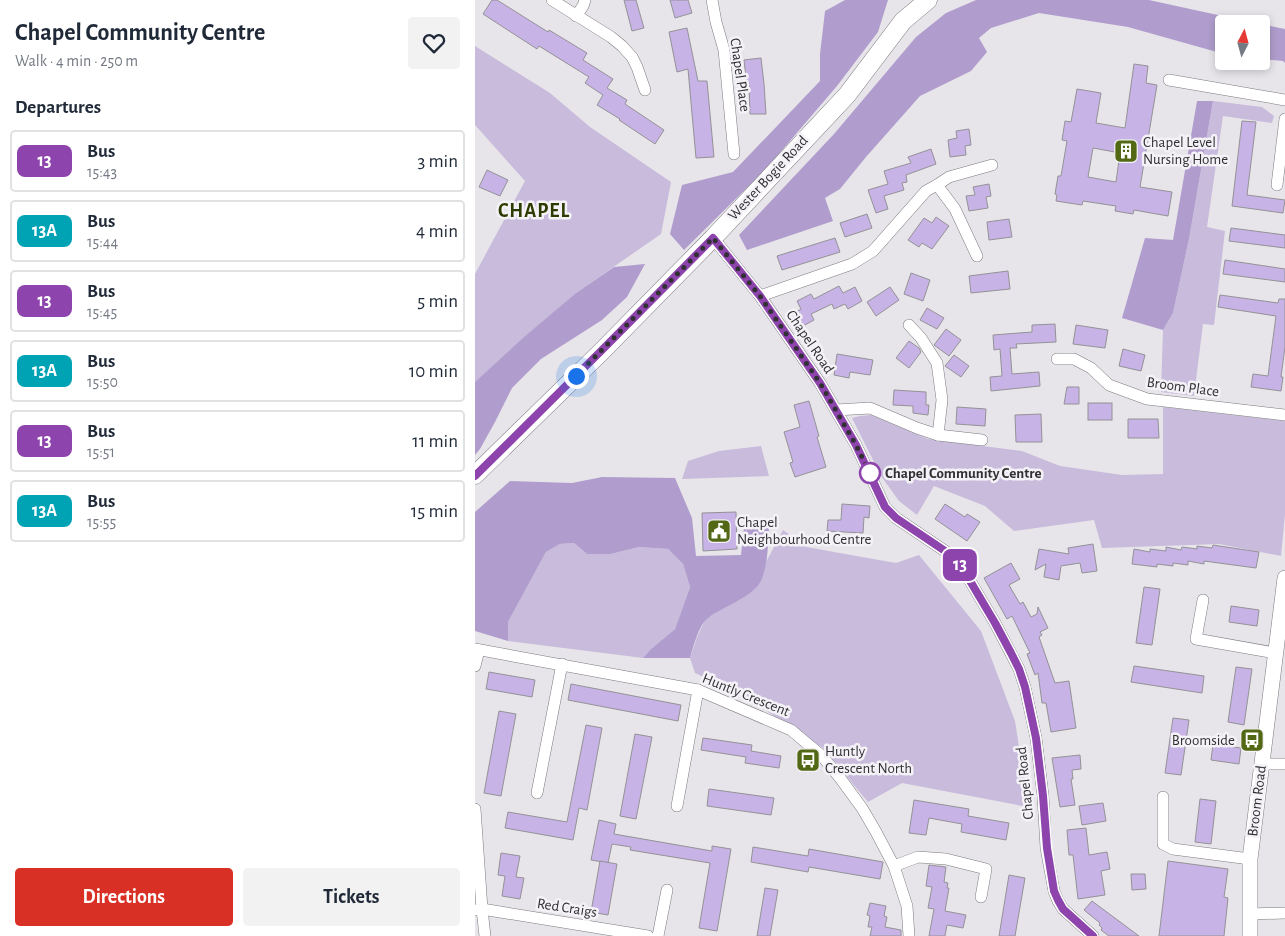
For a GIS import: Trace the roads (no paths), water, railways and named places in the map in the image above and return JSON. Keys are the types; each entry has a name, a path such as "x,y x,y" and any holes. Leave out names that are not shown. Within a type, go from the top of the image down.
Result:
{"main road":[{"name":"Wester Bogie Road","path":"903,21 909,0"},
{"name":"Wester Bogie Road","path":"475,476 713,238 847,95 903,21 928,0"}],"street":[{"path":"552,0 622,46 632,56 645,90"},
{"path":"576,16 585,0"},
{"name":"Chapel Place","path":"712,0 723,50 734,154"},
{"path":"1169,80 1285,100"},
{"path":"1277,185 1285,119"},
{"path":"760,296 852,264 873,251 926,191 949,176 992,165"},
{"path":"937,185 955,209 977,256"},
{"name":"Chapel Road","path":"713,238 760,296 820,383 856,445 885,507 896,518 948,553 963,569 995,623 1019,669 1025,687 1036,738 1047,848 1054,891 1063,909 1093,936"},
{"path":"909,325 921,338 937,363 942,400 938,434"},
{"name":"Broom Place","path":"1057,359 1074,360 1091,368 1109,385 1147,399 1285,415"},
{"path":"836,410 870,408 917,428 938,434 982,440"},
{"name":"Broom Road","path":"1250,936 1250,859 1275,653 1284,599 1285,578"},
{"path":"1203,600 1196,639 1275,653"},
{"path":"475,666 477,649"},
{"name":"Huntly Crescent","path":"477,649 698,690 791,730 822,756 862,808 876,832 894,866 907,906 909,936"},
{"path":"537,793 561,664"},
{"path":"677,806 698,690"},
{"path":"1261,764 1285,764"},
{"path":"1163,797 1163,844 1173,849 1250,859"},
{"path":"475,809 478,910 485,936"},
{"path":"894,866 918,857 946,859 986,869 981,897"},
{"path":"658,936 667,890"},
{"name":"Red Craigs","path":"478,910 648,936"},
{"path":"1250,914 1285,913"}],"place":[{"name":"Chapel Level Nursing Home","path":"1126,151"},
{"name":"Chapel Community Centre","path":"870,473"},
{"name":"Chapel Neighbourhood Centre","path":"719,531"},
{"name":"Broomside","path":"1252,740"},
{"name":"Huntly Crescent North","path":"808,760"}],"district":[{"name":"CHAPEL","path":"534,211"}]}
